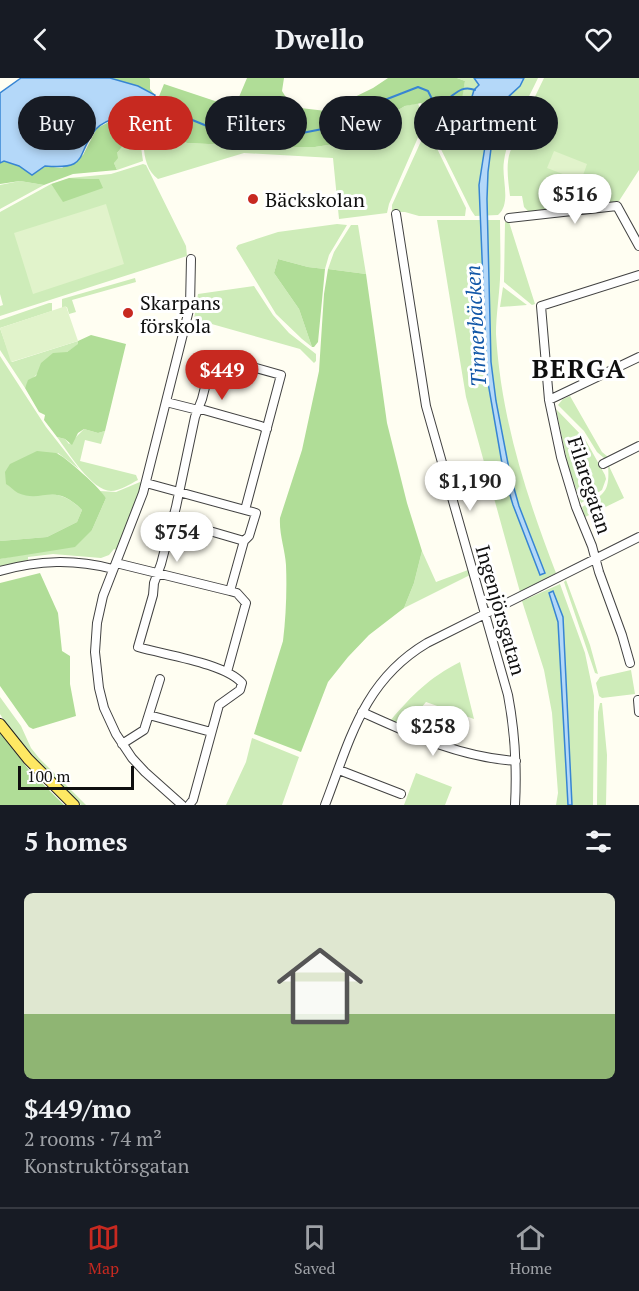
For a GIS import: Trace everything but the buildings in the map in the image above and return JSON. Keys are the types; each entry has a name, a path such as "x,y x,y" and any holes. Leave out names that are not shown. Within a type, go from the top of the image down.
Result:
{"main road":[{"path":"0,724 28,759 74,805"}],"street":[{"path":"509,218 616,206 639,246"},
{"name":"Ingenjörsgatan","path":"396,214 426,406 508,695 516,761 514,805"},
{"path":"182,805 145,772 122,744 104,708 99,688 95,636 99,610 146,483 190,306 191,259"},
{"name":"Filaregatan","path":"630,663 568,483 549,400 541,306 639,275"},
{"path":"189,805 193,800 219,705 240,690 242,683 237,677 227,672 138,647 213,356 281,375 245,510"},
{"path":"549,400 639,357"},
{"path":"166,402 204,410 267,429"},
{"path":"603,464 639,446"},
{"path":"146,483 256,513 249,536 244,541 230,591"},
{"path":"172,520 244,541"},
{"path":"325,805 362,712 380,683 408,656 427,643 639,537"},
{"path":"0,571 49,561 70,561 168,574 237,593 246,603 227,672"},
{"path":"122,744 142,732 160,679"},
{"path":"638,700 639,712"},
{"path":"362,712 453,750 481,757 516,761"},
{"path":"149,715 211,732"},
{"path":"339,770 401,794"}],"green space":[{"path":"110,78 149,78 150,89 155,95 138,86"},
{"path":"247,78 284,78 282,91 285,96 239,96"},
{"path":"388,78 457,78 465,81 463,96 414,96 414,104 402,108 402,96 357,96"},
{"path":"457,78 538,78 529,96 462,96 465,81"},
{"path":"544,78 639,78 639,170 619,201 530,213 524,207 522,196 510,196 508,168 511,150 558,150 558,96 535,96"},
{"path":"164,84 205,98 205,144 193,143 193,96 159,96"},
{"path":"414,104 414,147 387,213 339,219 333,158 244,153 158,179 146,162 144,150 193,150 193,143 205,144 205,150 307,150 307,147 319,146 319,150 402,150 402,108"},
{"path":"307,109 319,110 319,146 307,147"},
{"path":"108,122 108,150 120,150 114,163 117,170 73,174 44,185 20,181 0,184 0,163 3,161 19,166 32,175 45,166 62,168 83,155 86,150 96,150 97,128"},
{"path":"120,150 141,150 143,161 117,170 114,163"},
{"path":"417,150 438,150 466,208 465,216 419,216 405,212 392,212 392,205"},
{"path":"441,150 506,150 503,168 505,197 502,210 498,215 475,216"},
{"path":"554,151 587,164 581,181 547,168"},
{"path":"146,165 186,246 187,256 0,316 0,306 3,305 0,294 0,212 51,184 63,201 100,184 98,179 69,178 111,174"},
{"path":"69,178 99,179 103,188 63,202 51,184"},
{"path":"20,181 44,185 0,209 0,185"},
{"path":"106,204 124,264 33,294 14,233"},
{"path":"437,220 500,220 500,272 496,334 503,396 525,485 556,573 520,592 466,397"},
{"path":"505,222 509,222 535,304 532,305 504,282"},
{"path":"337,224 347,225 329,255 325,269 278,259 274,273 299,309 312,347 276,314 236,248 238,245 278,232"},
{"path":"351,225 358,225 366,274 328,269 334,252"},
{"path":"278,259 325,269 318,342 314,347 312,347 299,309 274,273"},
{"path":"328,269 366,274 387,423 407,503 422,551 414,583 404,608 369,635 328,682 301,752 254,734 283,641 286,574 280,518 302,450 319,371"},
{"path":"135,278 136,282 72,300 76,312 69,314 67,307 62,308 62,299"},
{"path":"254,286 273,315 289,333 316,354 314,363 300,349 194,319 198,294"},
{"path":"503,287 527,305 500,307"},
{"path":"52,303 52,311 0,328 0,320"},
{"path":"66,306 78,341 11,362 0,328"},
{"path":"0,328 12,362 78,341 79,344 40,370 25,388 0,350"},
{"path":"91,335 126,344 105,431 98,433 84,429 78,433 72,445 65,439 57,437 44,420 45,415 39,412 25,388 28,380 36,376 41,363 53,353 67,352 78,344 78,341"},
{"path":"0,356 46,427 79,469 58,453 32,495 59,495 70,500 82,510 77,522 47,537 0,541"},
{"path":"570,396 602,452 608,457 605,459 597,452 584,431 558,405"},
{"path":"556,409 585,439 605,475 602,490 581,503 568,465"},
{"path":"84,429 98,433 105,431 101,444 85,440 80,461 136,475 138,480 121,489 111,491 96,485 88,478 57,437 65,439 69,444"},
{"path":"37,451 61,455 91,481 106,498 92,530 75,547 0,559 0,541 47,537 77,522 82,510 63,497 56,495 27,496 18,493 6,484 5,472 10,464"},
{"path":"608,464 624,498 585,517 582,507 601,495 607,486"},
{"path":"140,482 142,484 117,550 114,549 109,555 101,558 53,554 28,557 28,560 0,568 0,559 24,554 92,530 106,498 100,491 116,492"},
{"path":"422,551 436,582 468,570 470,575 404,608 414,583"},
{"path":"40,573 58,613 62,651 70,656 70,684 76,716 33,729 29,727 0,686 0,583"},
{"path":"566,580 598,674 595,673 564,582"},
{"path":"560,584 585,653 594,696 593,805 556,805 558,793 552,713 544,670 522,601"},
{"path":"460,662 474,719 426,702 416,714 409,729 390,721 422,687"},
{"path":"631,670 635,694 602,698 599,696 596,683 600,677"},
{"path":"0,697 21,726 31,748 86,805 81,805 48,773 7,725 0,714"},
{"path":"600,703 602,703 607,755 606,805 597,805"},
{"path":"0,733 29,770 64,805 0,805"},
{"path":"252,738 299,757 282,805 226,805 246,762"},
{"path":"416,773 452,787 445,805 404,805"}],"water":[{"path":"21,78 110,78 138,86 155,95 108,96 108,121 96,129 96,96 18,96 18,150 84,150 80,159 69,166 45,166 32,175 19,166 4,161 0,163 0,93"},
{"path":"474,78 524,78 520,86 509,96 472,96 479,85"},
{"path":"484,150 491,150 487,199 491,362 510,474 519,506 545,573 540,575 504,475 487,377 479,185"},
{"path":"553,591 563,617 572,805 568,805 558,622 549,593"}],"waterway":[{"path":"193,120 207,126 243,125 302,133 343,125 361,117 382,101 418,87 428,91 433,101 439,102 463,89 475,90"}],"place":[{"name":"Bäckskolan","path":"253,199"},
{"name":"Skarpans förskola","path":"128,313"}],"district":[{"name":"BERGA","path":"579,368"}],"water label":[{"name":"Tinnerbäcken","path":"475,326"}]}
